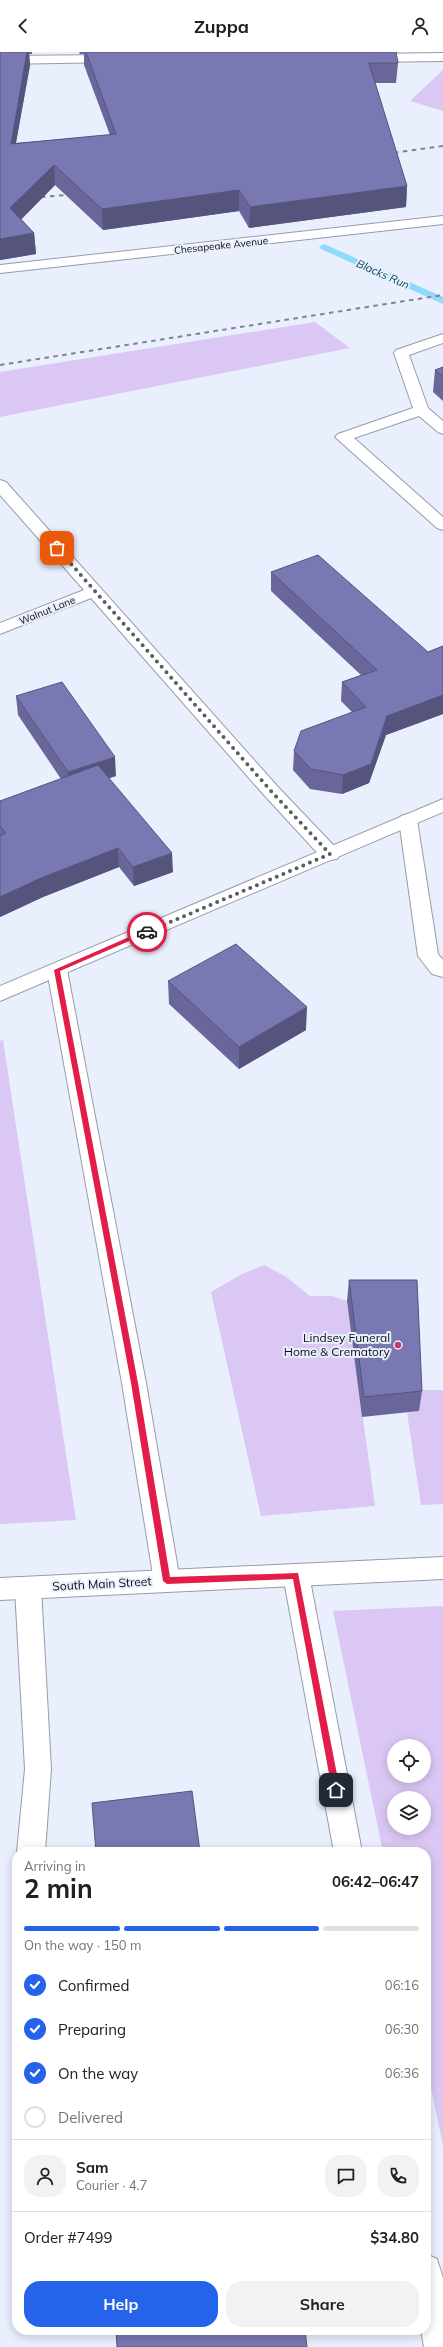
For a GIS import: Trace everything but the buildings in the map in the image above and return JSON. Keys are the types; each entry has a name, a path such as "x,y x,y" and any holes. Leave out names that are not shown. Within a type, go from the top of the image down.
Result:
{"street":[{"path":"356,58 443,57"},
{"path":"0,60 127,59"},
{"name":"Chesapeake Avenue","path":"0,269 443,220"},
{"path":"443,338 401,353 421,410 443,429"},
{"path":"421,410 342,437 443,525"},
{"path":"0,485 271,791 330,854"},
{"name":"Walnut Lane","path":"0,629 95,591"},
{"path":"0,994 443,805"},
{"path":"408,820 428,956 439,969 443,970"},
{"path":"57,970 134,1383 167,1581"},
{"name":"South Main Street","path":"0,1589 443,1568"},
{"path":"296,1575 347,1847"},
{"path":"28,1588 38,1769 31,1847"},
{"path":"431,2298 440,2347"}],"shaded area":[{"path":"443,70 443,111 410,101"},
{"path":"315,322 350,348 0,417 0,372"},
{"path":"3,1040 76,1520 0,1524 0,1041"},
{"path":"264,1265 285,1276 310,1296 332,1296 347,1301 375,1506 261,1516 211,1292 242,1274"},
{"path":"418,1390 443,1390 443,1504 421,1505 407,1413 419,1411"},
{"path":"443,1606 443,2146 431,2087 431,1847 382,1847 333,1611"}],"waterway":[{"name":"Blacks Run","path":"324,247 443,301"}],"railway":[{"path":"385,154 443,146"},
{"path":"32,198 76,194"},
{"path":"0,365 443,295"}],"way so far":[{"path":"57,548 271,791 330,854 147,932"}],"place":[{"name":"Lindsey Funeral Home & Crematory","path":"398,1345"}],"route":[{"path":"147,932 57,970 134,1383 167,1581 296,1575 336,1790"}]}
